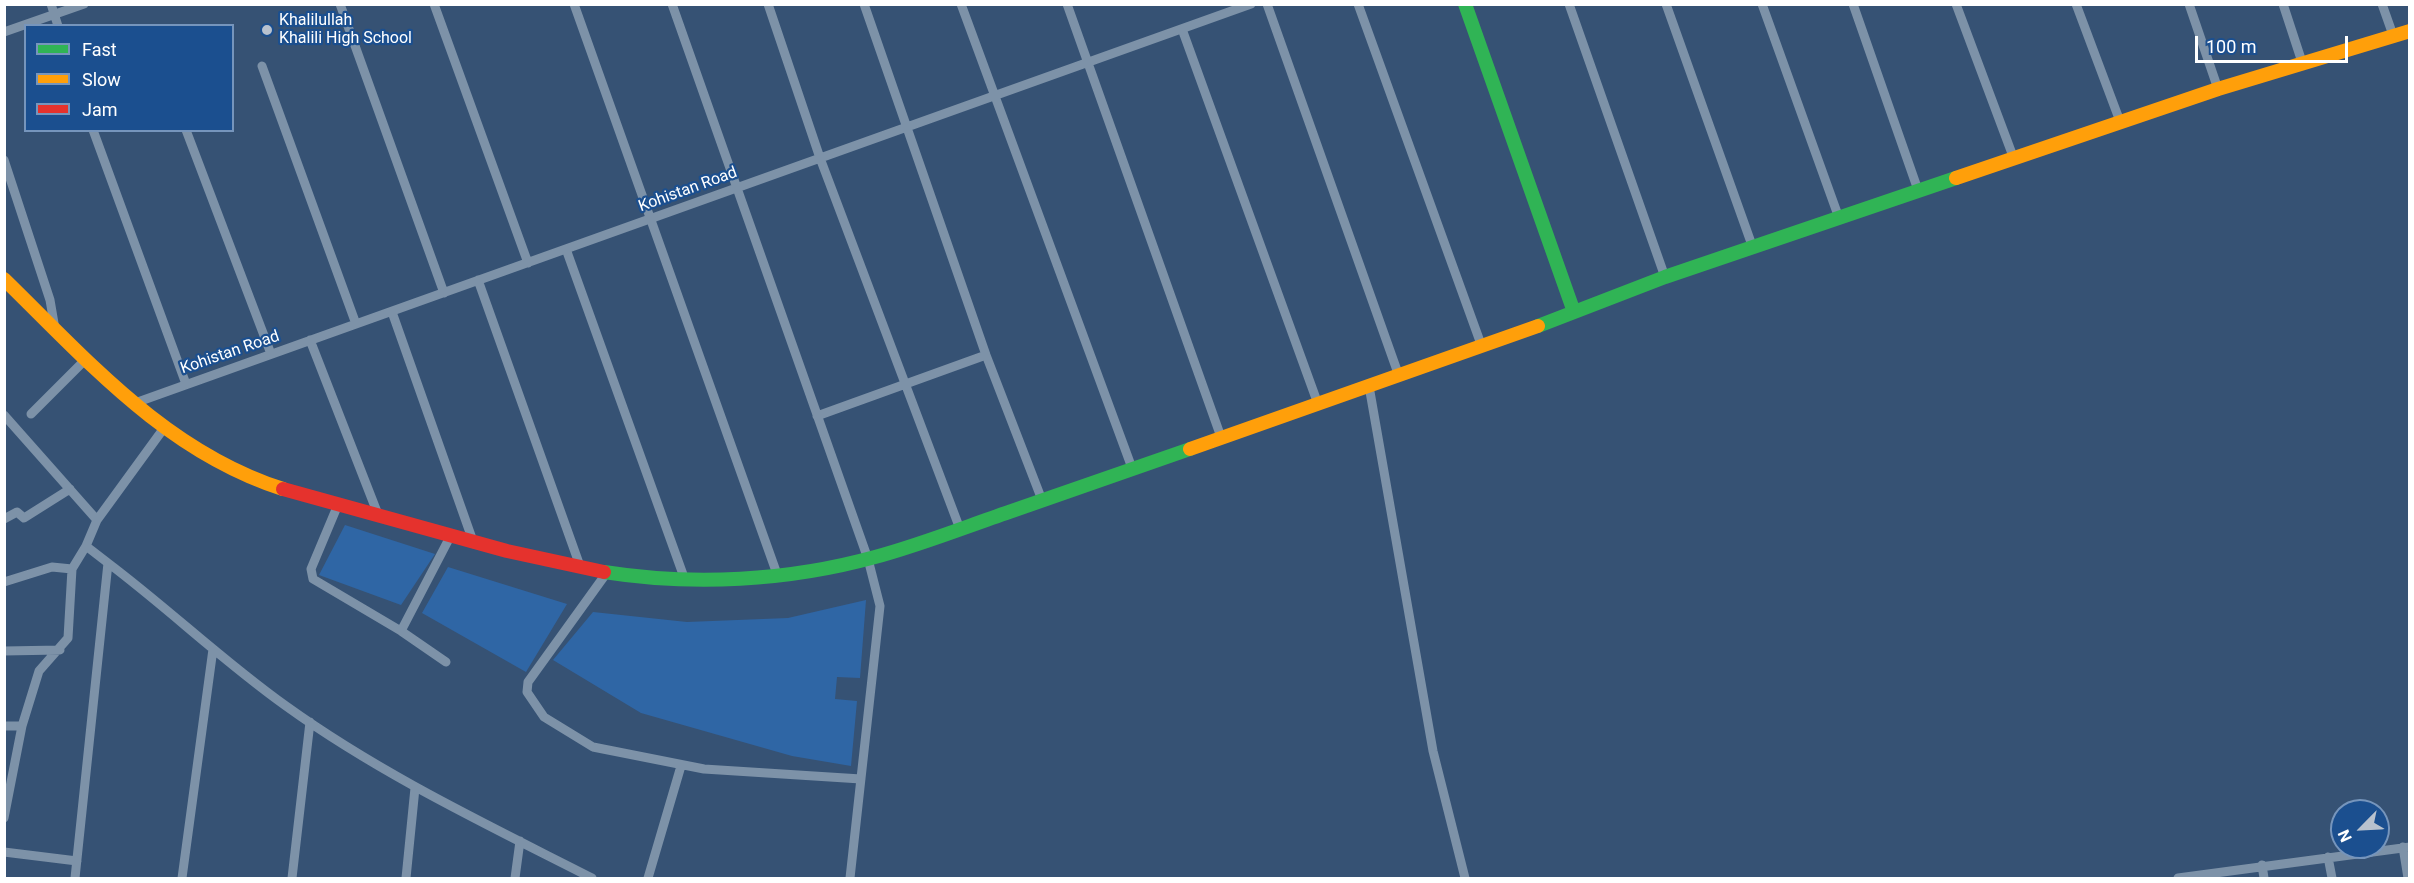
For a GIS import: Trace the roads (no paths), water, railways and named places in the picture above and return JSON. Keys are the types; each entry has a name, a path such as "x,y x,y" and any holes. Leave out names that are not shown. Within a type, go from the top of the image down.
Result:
{"main road":[{"path":"1465,4 1574,312"},
{"path":"4,279 85,360 164,428 222,465 337,507 474,544 580,566 685,580 777,574 868,559 960,529 1482,347 1665,277 1918,190 2121,124 2218,89 2409,31"}],"street":[{"path":"51,4 57,24"},
{"path":"28,24 84,4"},
{"path":"340,4 444,293"},
{"path":"434,4 528,263"},
{"path":"574,4 777,574"},
{"path":"672,4 868,559 880,606 850,879"},
{"path":"768,4 820,158 960,529"},
{"path":"864,4 986,355 1042,500"},
{"path":"961,4 993,97 1132,468"},
{"path":"1067,4 1221,437"},
{"name":"Kohistan Road","path":"135,403 1251,4"},
{"path":"1268,4 1399,376"},
{"path":"1358,4 1482,347"},
{"path":"1569,4 1665,277"},
{"path":"1666,4 1753,248"},
{"path":"1762,4 1839,218"},
{"path":"1852,4 1918,190"},
{"path":"1956,4 2014,159"},
{"path":"2076,4 2121,124"},
{"path":"2188,4 2218,89"},
{"path":"2283,4 2302,62"},
{"path":"2382,4 2393,35"},
{"path":"4,32 24,25"},
{"path":"1182,29 1318,404"},
{"path":"262,66 356,324"},
{"path":"94,132 186,384"},
{"path":"187,132 271,354"},
{"path":"4,160 50,300 55,332"},
{"path":"566,249 685,580"},
{"path":"478,280 580,566"},
{"path":"392,312 474,544"},
{"path":"310,340 379,518"},
{"path":"817,416 986,355"},
{"path":"31,414 85,360"},
{"path":"1370,386 1433,751 1465,879"},
{"path":"6,420 97,520"},
{"path":"4,818 22,726 39,670 60,650 68,638 72,569 86,546 97,520 164,428"},
{"path":"4,519 17,512 24,518 70,489"},
{"path":"337,507 311,569 313,579 446,662"},
{"path":"401,632 451,536"},
{"path":"86,546 213,649 310,722 415,788 592,879"},
{"path":"75,879 108,563"},
{"path":"4,582 52,567 72,569"},
{"path":"608,571 528,682 528,692 544,717 593,747 681,766 861,779"},
{"path":"182,879 213,649"},
{"path":"4,651 60,650"},
{"path":"292,879 310,722"},
{"path":"4,726 22,726"},
{"path":"648,879 681,766"},
{"path":"405,879 415,788"},
{"path":"515,879 520,841"},
{"path":"2178,879 2262,865 2406,847 2408,879"},
{"path":"4,852 77,861"},
{"path":"2328,857 2332,879"},
{"path":"2262,865 2264,879"}],"place":[{"name":"Khalilullah Khalili High School","path":"267,30"}]}
